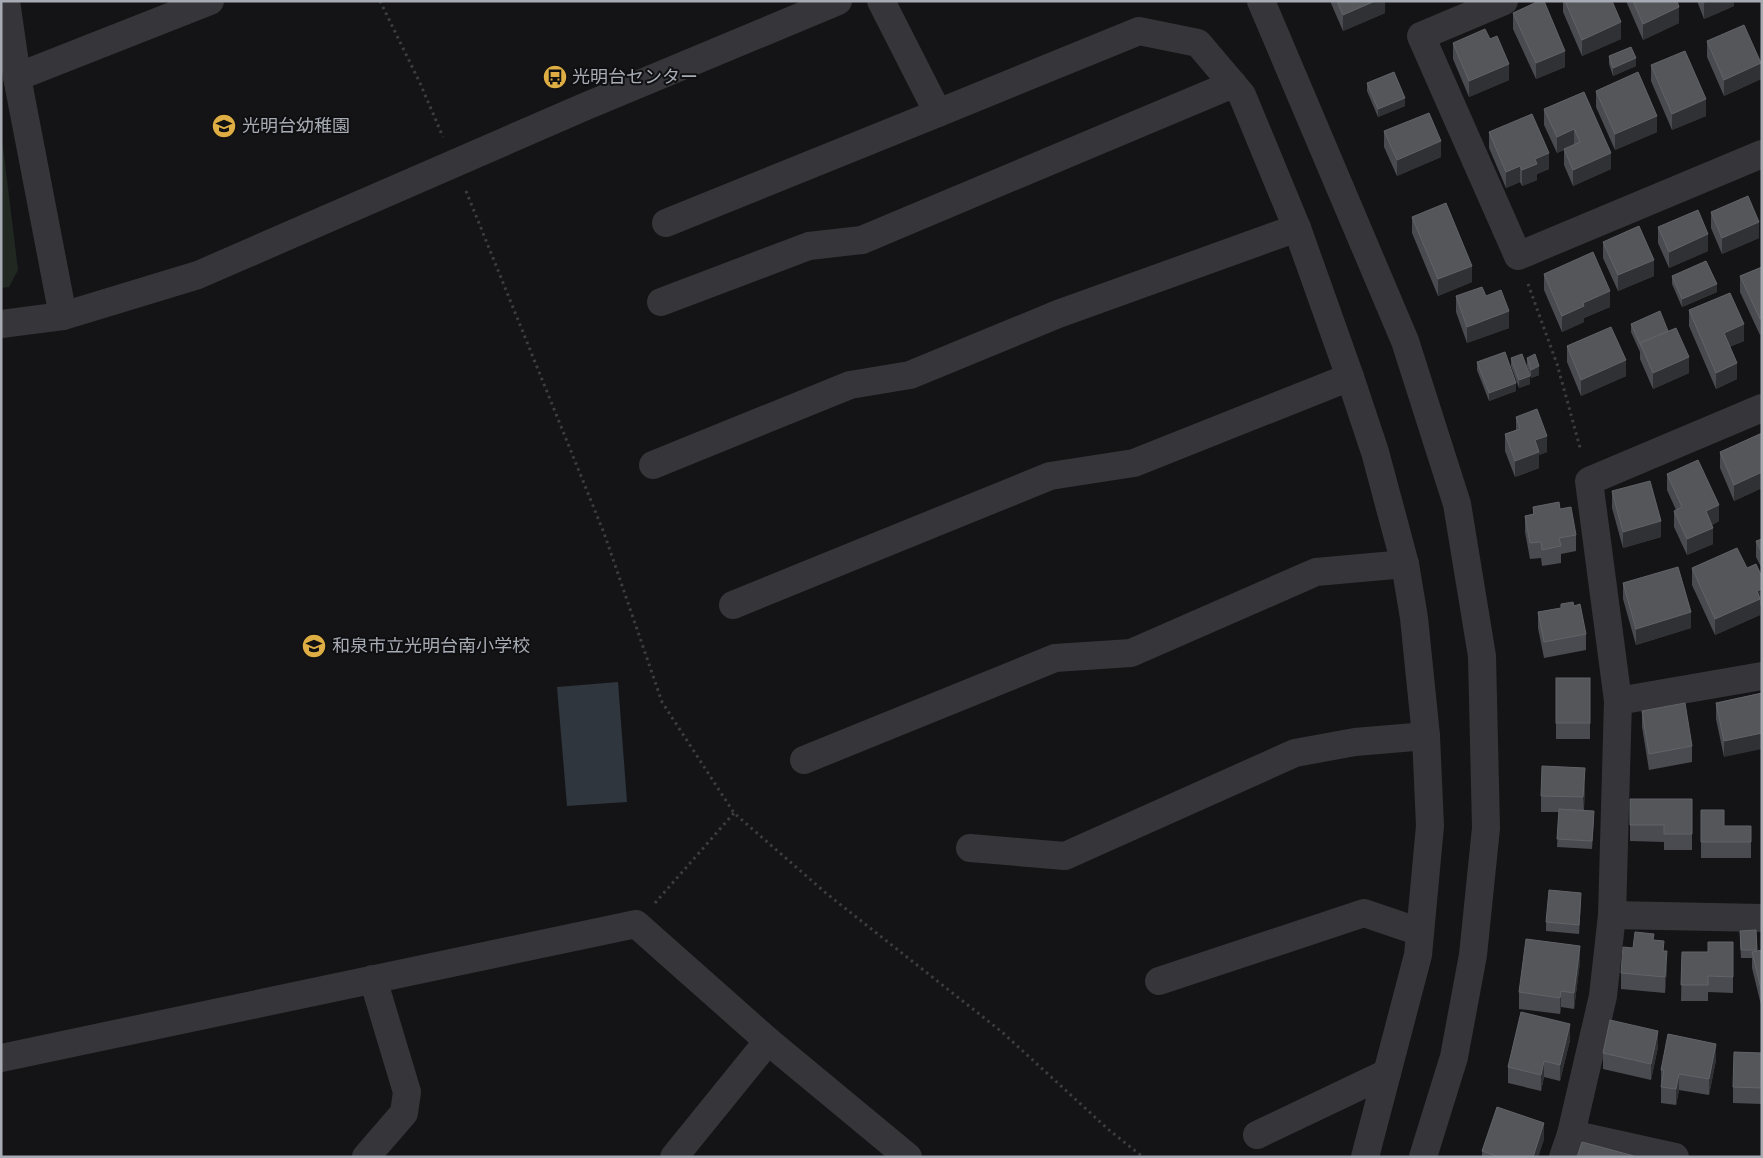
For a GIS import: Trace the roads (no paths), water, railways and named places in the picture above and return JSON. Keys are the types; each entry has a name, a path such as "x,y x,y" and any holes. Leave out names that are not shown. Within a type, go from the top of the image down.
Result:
{"street":[{"path":"6,1 17,77 63,316"},
{"path":"17,77 210,1"},
{"path":"1,324 63,316 198,275 584,107 838,1"},
{"path":"881,1 938,113"},
{"path":"1261,1 1405,341 1457,504 1482,656 1486,828 1473,955 1454,1057 1423,1157"},
{"path":"1504,1 1421,36 1518,256 1762,154"},
{"path":"666,223 1139,31 1198,43 1242,95 1297,228 1375,452 1405,564 1414,618 1426,736 1430,826 1418,955 1365,1157"},
{"path":"661,302 810,246 862,240 1233,84"},
{"path":"653,465 850,385 910,375 1058,314 1297,228"},
{"path":"733,606 1050,476 1134,463 1350,377"},
{"path":"1676,1157 1567,1145 1603,996 1612,915 1618,701 1589,481 1762,408"},
{"path":"804,760 1055,658 1131,653 1316,572 1405,564"},
{"path":"1618,701 1762,676"},
{"path":"970,848 1065,856 1295,753 1355,742 1426,736"},
{"path":"1159,981 1364,913 1420,932"},
{"path":"1612,915 1762,918"},
{"path":"1,1058 636,924 768,1042 908,1157"},
{"path":"366,1157 404,1113 407,1092 373,979"},
{"path":"674,1157 768,1042"},
{"path":"1257,1135 1387,1073"}],"place":[{"name":"光明台センター","path":"555,77"},
{"name":"光明台幼稚園","path":"224,126"},
{"name":"和泉市立光明台南小学校","path":"314,646"}]}
